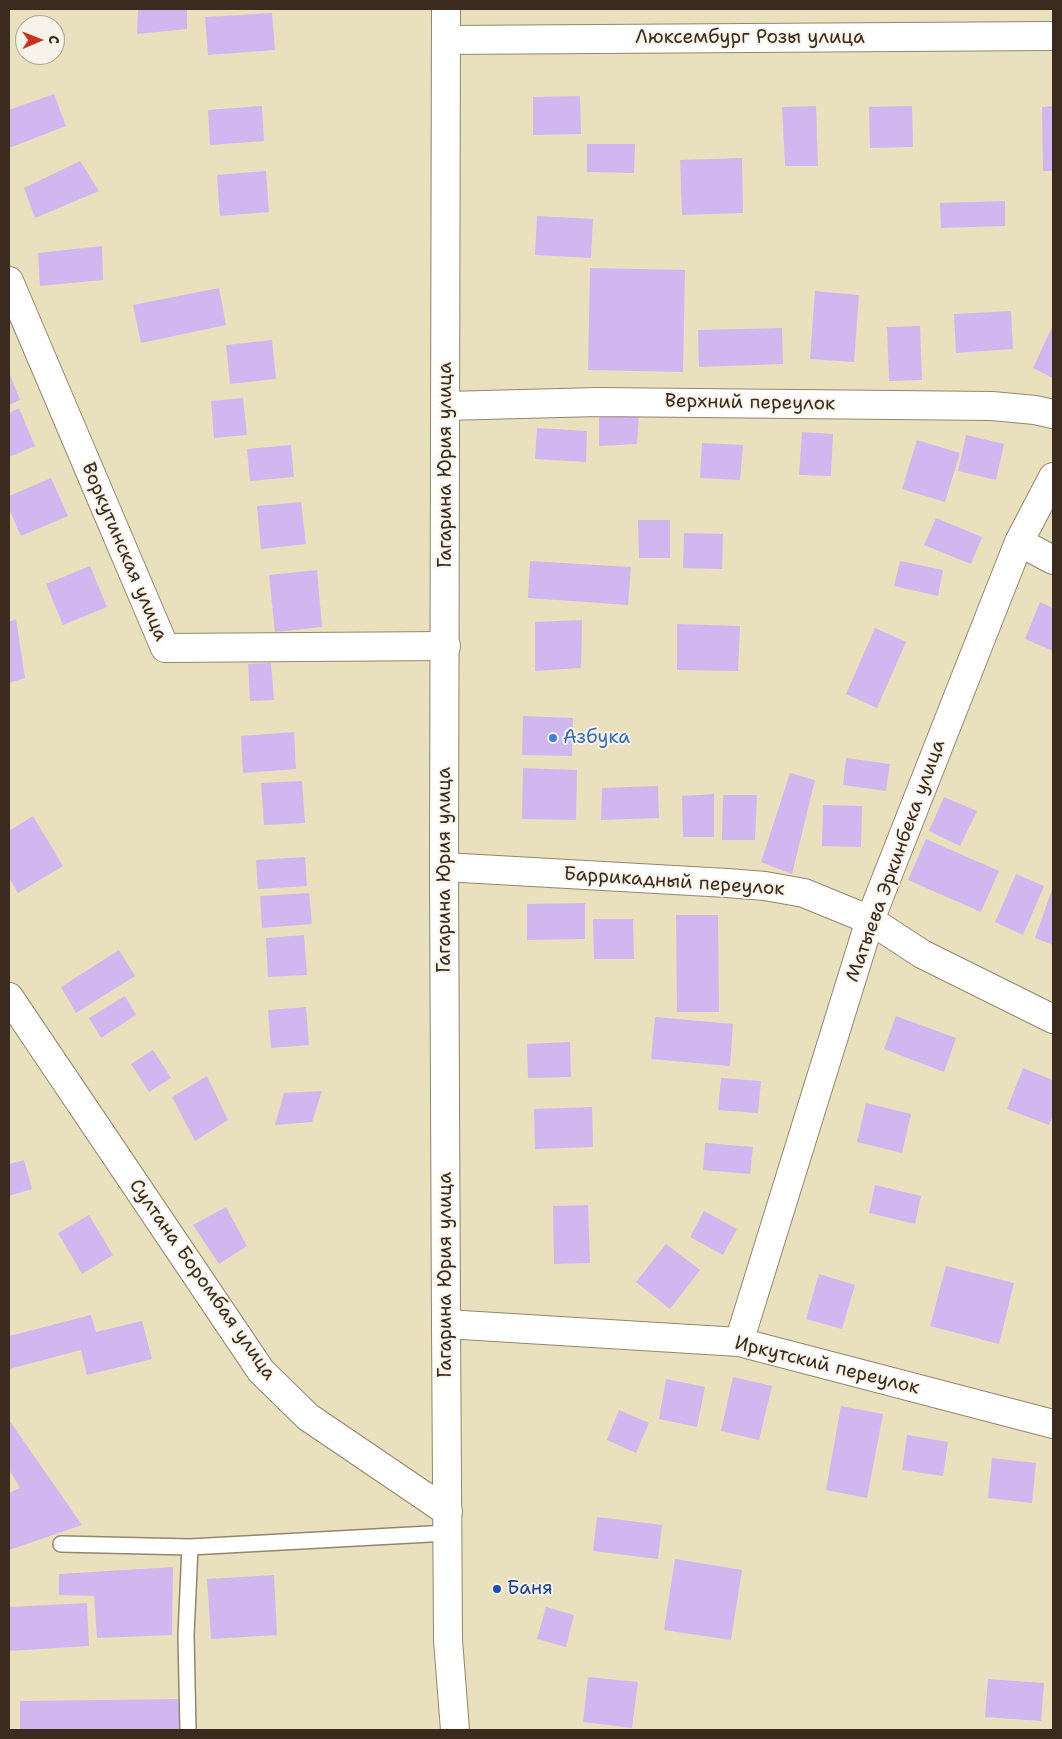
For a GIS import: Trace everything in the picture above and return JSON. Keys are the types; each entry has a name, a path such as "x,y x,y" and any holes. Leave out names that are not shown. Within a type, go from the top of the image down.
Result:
{"street":[{"name":"Гагарина Юрия улица","path":"446,9 444,867 446,1324 448,1640 455,1730"},
{"name":"Люксембург Розы улица","path":"446,40 1053,36"},
{"name":"Воркутинская улица","path":"9,280 165,648 446,646"},
{"name":"Верхний переулок","path":"446,406 598,402 992,406 1035,410 1053,414"},
{"name":"Матыева Эркинбека улица","path":"739,1342 870,920 1019,542 1053,477"},
{"path":"1019,542 1053,560"},
{"name":"Баррикадный переулок","path":"444,867 765,886 804,893 870,920 922,954 1053,1019"},
{"name":"Султана Боромбая улица","path":"9,997 262,1371 308,1417 448,1523"},
{"name":"Иркутский переулок","path":"446,1324 739,1342 1053,1424"}],"lane":[{"path":"61,1544 190,1547 448,1523"},
{"path":"188,1730 186,1635 190,1547"}],"building":[{"path":"138,9 187,9 187,29 137,34"},
{"path":"272,13 275,50 208,55 205,17"},
{"path":"54,94 66,126 9,148 9,110"},
{"path":"580,96 581,134 533,135 533,97"},
{"path":"262,106 264,141 210,145 208,110"},
{"path":"816,106 818,166 785,166 782,107"},
{"path":"912,106 913,147 870,148 869,107"},
{"path":"1053,106 1053,171 1043,171 1042,107"},
{"path":"587,144 635,144 634,173 587,172"},
{"path":"742,158 743,213 682,215 680,160"},
{"path":"80,161 99,191 35,218 24,188"},
{"path":"266,171 269,212 220,216 217,175"},
{"path":"1005,201 1005,226 941,228 940,203"},
{"path":"537,216 593,219 591,258 535,255"},
{"path":"102,246 103,280 40,286 38,253"},
{"path":"590,268 685,270 683,372 588,370"},
{"path":"219,288 226,325 141,343 133,305"},
{"path":"815,291 859,295 854,362 810,359"},
{"path":"1011,311 1013,349 956,353 954,314"},
{"path":"1053,325 1053,378 1033,368"},
{"path":"920,326 922,380 889,381 887,327"},
{"path":"782,328 783,364 699,367 698,330"},
{"path":"272,340 276,379 230,384 226,345"},
{"path":"9,372 20,400 9,405"},
{"path":"243,398 247,435 214,438 211,401"},
{"path":"19,408 35,446 9,457 9,413"},
{"path":"639,413 637,444 599,446 599,417"},
{"path":"537,428 587,431 586,462 535,459"},
{"path":"802,432 833,434 831,476 799,475"},
{"path":"966,435 1004,444 996,480 958,471"},
{"path":"917,440 960,453 945,502 902,489"},
{"path":"702,443 743,445 740,480 700,478"},
{"path":"291,445 294,477 250,481 247,449"},
{"path":"51,478 68,516 21,536 9,509 9,496"},
{"path":"301,502 306,544 261,549 257,506"},
{"path":"936,518 982,537 971,564 924,545"},
{"path":"638,520 670,520 670,558 639,558"},
{"path":"684,533 723,534 722,569 683,568"},
{"path":"530,561 631,567 628,605 528,598"},
{"path":"900,561 943,570 938,596 894,586"},
{"path":"90,566 107,607 63,625 46,584"},
{"path":"317,570 322,627 275,632 269,575"},
{"path":"1040,602 1053,608 1053,651 1025,639"},
{"path":"16,619 25,678 9,683 9,622"},
{"path":"582,620 581,668 535,671 535,622"},
{"path":"677,624 740,626 738,671 677,670"},
{"path":"875,628 906,642 877,708 846,694"},
{"path":"271,663 274,700 250,701 248,664"},
{"path":"523,716 573,718 572,756 522,755"},
{"path":"294,732 296,769 243,773 241,736"},
{"path":"846,758 890,764 886,791 843,785"},
{"path":"523,768 577,770 576,820 522,819"},
{"path":"790,773 815,780 792,874 761,862"},
{"path":"302,781 305,823 264,825 261,783"},
{"path":"658,786 659,818 601,820 602,788"},
{"path":"714,794 714,837 683,837 682,796"},
{"path":"723,795 757,795 755,840 722,840"},
{"path":"944,797 977,811 960,846 929,831"},
{"path":"823,805 862,806 861,847 822,846"},
{"path":"33,816 63,866 18,893 9,878 9,831"},
{"path":"926,839 999,871 981,912 908,880"},
{"path":"305,857 307,886 258,889 256,860"},
{"path":"1016,874 1044,886 1023,935 995,922"},
{"path":"1053,887 1053,945 1035,938"},
{"path":"309,893 312,924 262,928 260,896"},
{"path":"585,903 585,939 527,940 527,904"},
{"path":"676,915 718,915 719,1012 677,1012"},
{"path":"593,919 633,919 634,959 594,959"},
{"path":"304,935 307,975 268,977 266,938"},
{"path":"119,950 135,976 76,1013 61,987"},
{"path":"125,996 136,1015 101,1038 89,1018"},
{"path":"306,1007 309,1045 271,1048 268,1010"},
{"path":"896,1016 956,1038 944,1072 884,1049"},
{"path":"655,1017 733,1024 730,1066 651,1059"},
{"path":"570,1042 571,1077 528,1078 527,1044"},
{"path":"153,1050 171,1078 149,1092 131,1064"},
{"path":"1023,1068 1053,1080 1053,1115 1049,1125 1007,1109"},
{"path":"207,1076 228,1120 195,1141 172,1097"},
{"path":"721,1078 761,1081 758,1113 718,1110"},
{"path":"322,1091 312,1122 275,1125 284,1093"},
{"path":"866,1103 911,1114 902,1153 857,1142"},
{"path":"592,1107 593,1147 535,1149 534,1109"},
{"path":"705,1143 753,1147 750,1174 703,1170"},
{"path":"24,1160 32,1189 9,1196 9,1164"},
{"path":"875,1185 921,1196 915,1224 869,1213"},
{"path":"588,1205 590,1263 554,1264 553,1206"},
{"path":"226,1207 247,1246 219,1264 193,1225"},
{"path":"704,1211 737,1229 723,1255 690,1237"},
{"path":"89,1215 113,1255 82,1274 58,1233"},
{"path":"666,1244 700,1270 670,1309 636,1282"},
{"path":"946,1266 1014,1283 999,1344 930,1326"},
{"path":"819,1274 855,1285 842,1329 806,1319"},
{"path":"91,1315 96,1332 142,1321 152,1359 87,1375 81,1350 9,1369 9,1336"},
{"path":"733,1377 772,1386 759,1440 721,1431"},
{"path":"666,1379 705,1387 697,1427 659,1419"},
{"path":"841,1406 883,1414 867,1498 826,1490"},
{"path":"619,1410 649,1423 636,1453 607,1440"},
{"path":"9,1420 82,1525 9,1550 9,1493 20,1488 9,1469"},
{"path":"907,1435 948,1442 943,1476 902,1470"},
{"path":"992,1458 1036,1463 1032,1503 988,1498"},
{"path":"597,1517 662,1525 658,1559 593,1551"},
{"path":"675,1559 742,1570 731,1640 664,1630"},
{"path":"173,1567 172,1635 97,1638 94,1596 59,1595 59,1574"},
{"path":"274,1575 277,1635 211,1639 207,1579"},
{"path":"87,1603 89,1646 9,1651 9,1607"},
{"path":"546,1607 574,1615 566,1647 537,1639"},
{"path":"588,1677 638,1682 632,1728 583,1722"},
{"path":"988,1679 1044,1683 1041,1721 985,1717"},
{"path":"181,1699 181,1730 20,1730 20,1701"}],"place":[{"name":"Азбука","path":"553,738"},
{"name":"Баня","path":"497,1589"}]}
